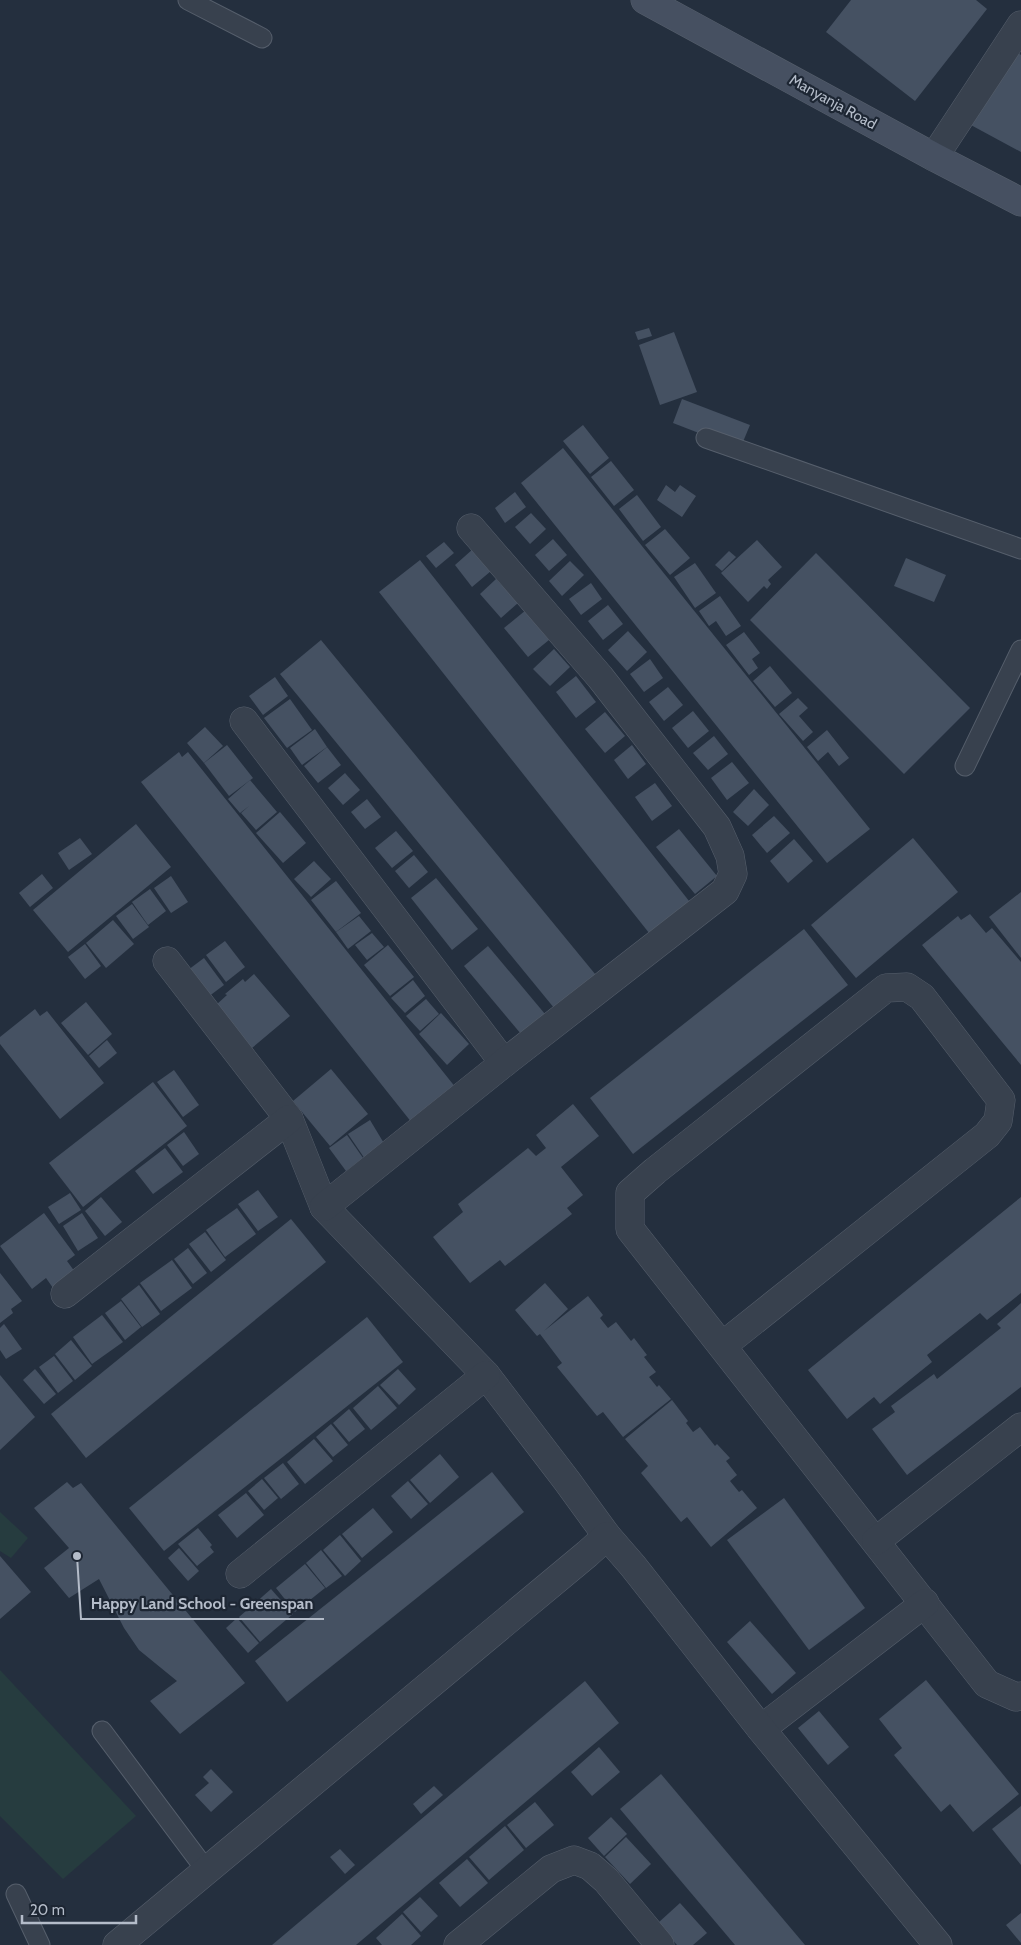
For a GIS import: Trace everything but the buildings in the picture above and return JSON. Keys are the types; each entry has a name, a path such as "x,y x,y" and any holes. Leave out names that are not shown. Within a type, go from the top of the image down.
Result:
{"main road":[{"name":"Manyanja Road","path":"645,0 934,157 1021,202"}],"street":[{"path":"934,157 1021,26"},
{"path":"324,1207 504,1063 725,891 733,874 730,856 717,827 600,677 471,528"},
{"path":"244,721 504,1063"},
{"path":"167,961 289,1119 324,1207 486,1375 607,1536 633,1566 761,1729 938,1945"},
{"path":"722,1346 987,1135 998,1122 1001,1100 922,997 906,987 886,988 655,1171 630,1193 630,1229 987,1684 1016,1697 1021,1696"},
{"path":"65,1294 289,1119"},
{"path":"240,1574 486,1375"},
{"path":"876,1541 1021,1427"},
{"path":"117,1945 607,1536"},
{"path":"761,1729 925,1603"},
{"path":"458,1945 551,1869 574,1860 590,1866 606,1880 660,1945"}],"lane":[{"path":"188,0 262,38"},
{"path":"706,438 1021,549"},
{"path":"965,766 1021,650"},
{"path":"102,1731 206,1870"},
{"path":"16,1894 40,1945"}],"green space":[{"path":"0,1512 28,1538 11,1558 0,1551"},
{"path":"0,1670 136,1816 63,1879 0,1816"}],"place":[{"name":"Happy Land School - Greenspan","path":"77,1556"}]}
